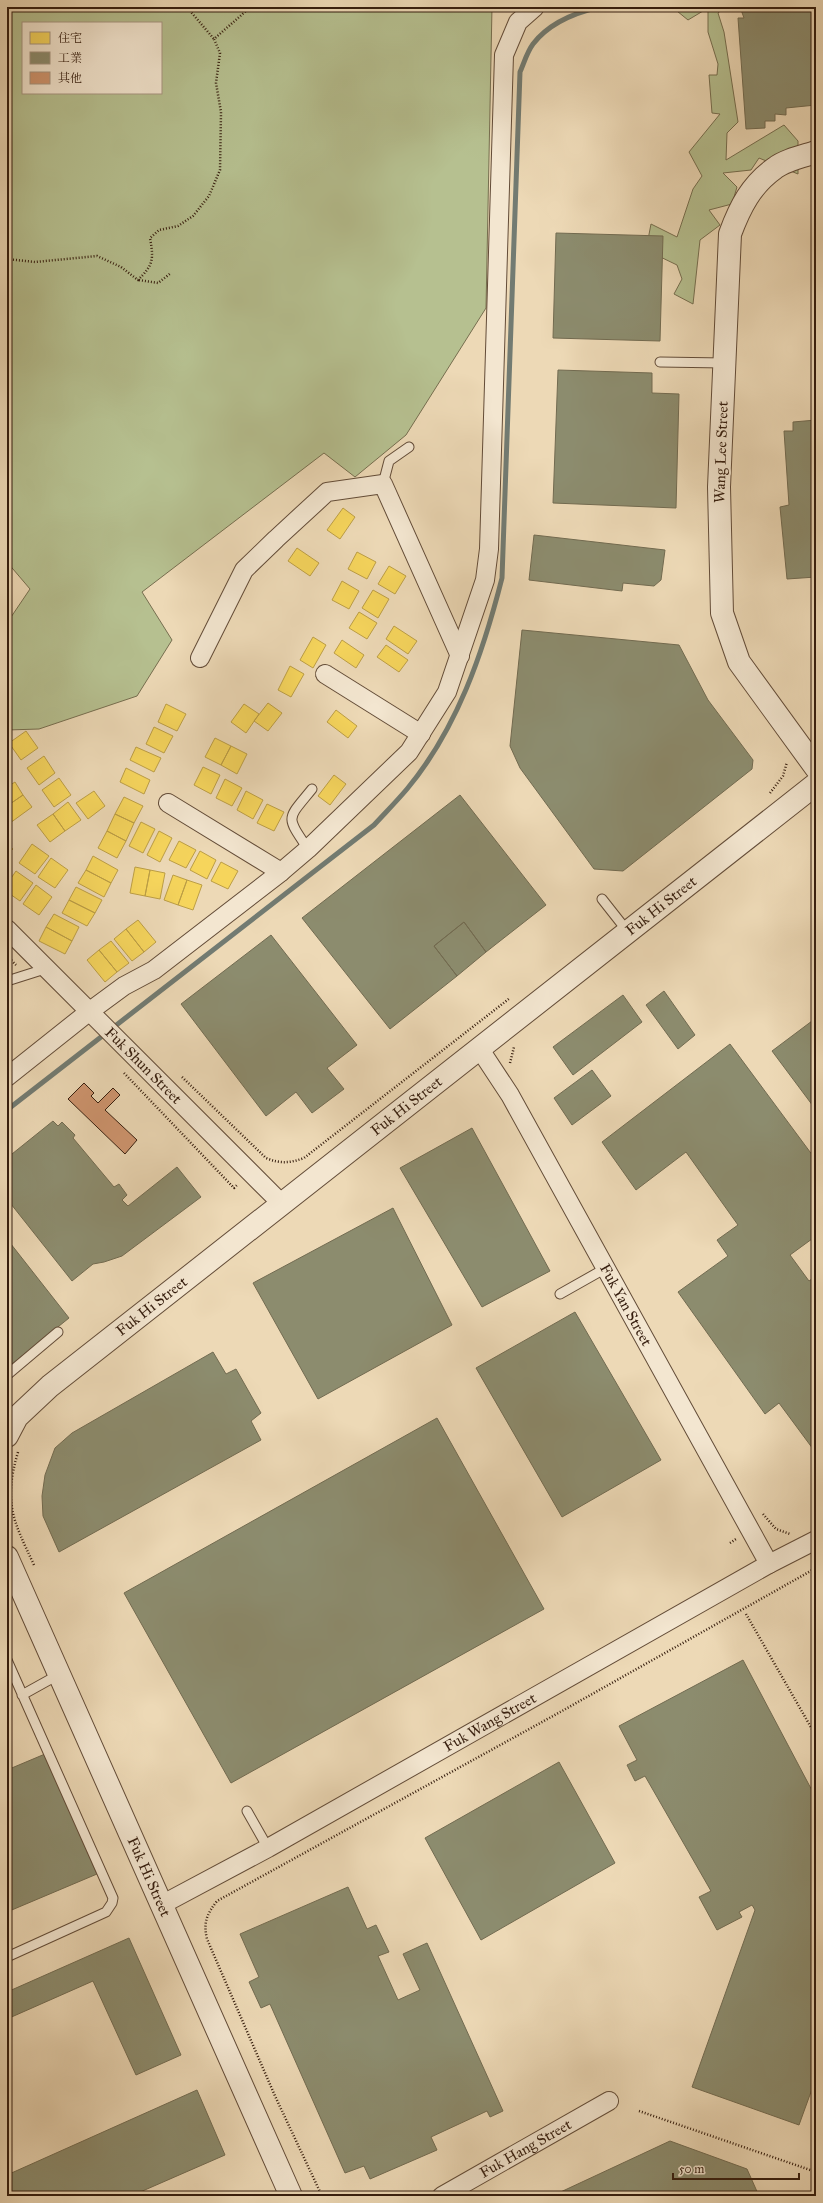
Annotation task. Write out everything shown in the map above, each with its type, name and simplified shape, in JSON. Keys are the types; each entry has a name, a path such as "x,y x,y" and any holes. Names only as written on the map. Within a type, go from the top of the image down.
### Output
{"street":[{"path":"7,1077 94,1015 124,986 154,970 281,872 308,849 409,752 447,692 485,580 489,548 504,55 518,22 528,9"},
{"name":"Wang Lee Street","path":"816,152 776,167 755,187 740,207 730,234 719,487 722,613 739,662 816,768"},
{"path":"200,658 244,570 276,538 328,492 383,484 460,656"},
{"path":"325,674 421,734"},
{"name":"Fuk Hi Street","path":"14,1441 17,1417 50,1386 816,784"},
{"path":"168,803 281,872"},
{"name":"Fuk Shun Street","path":"7,929 122,1042 281,1203"},
{"name":"Fuk Yan Street","path":"479,1048 510,1095 769,1564"},
{"name":"Fuk Wang Street","path":"163,1904 268,1848 769,1564 816,1540"},
{"name":"Fuk Hi Street","path":"7,1557 58,1675 163,1904 291,2196"},
{"name":"Fuk Hang Street","path":"442,2196 609,2100"}],"lane":[{"path":"660,362 724,363"},
{"path":"383,484 389,461 409,447"},
{"path":"308,849 291,824 292,813 312,789"},
{"path":"602,898 628,932"},
{"path":"7,980 48,968"},
{"path":"560,1294 606,1268"},
{"path":"7,1375 58,1332"},
{"path":"7,1660 113,1898 112,1903 106,1912 7,1957"},
{"path":"22,1695 58,1675"},
{"path":"247,1811 268,1848"}],"path":[{"path":"138,280 150,268 152,253 150,238 159,230 178,226 193,216 209,196 220,170 221,112 216,83 220,53 214,39 191,12 190,7"},
{"path":"244,7 246,11"},
{"path":"214,39 246,11 247,7"},
{"path":"7,259 34,262 97,256 121,267 138,280 158,283 171,273"},
{"path":"764,798 774,790 784,776"},
{"path":"180,1075 266,1158 274,1161 290,1163 304,1158 516,993"},
{"path":"119,1067 234,1188"},
{"path":"14,1441 10,1504 16,1526 34,1565"},
{"path":"769,1523 776,1529 790,1534 798,1533"},
{"path":"322,2196 275,2096 207,1939 206,1917 209,1911 217,1901 562,1711 816,1568"},
{"path":"746,1614 816,1736"},
{"path":"639,2110 816,2172"}],"green space":[{"path":"7,7 492,7 486,308 406,435 355,477 324,453 142,592 172,640 137,696 39,729 7,730 7,623 30,589 7,562"},
{"path":"672,7 725,7 718,13 724,32 738,122 727,133 726,160 784,125 798,141 798,174 759,158 751,170 723,173 737,187 732,204 709,210 720,225 700,240 693,304 674,294 682,279 677,265 646,250 651,224 677,237 693,189 702,176 689,152 720,114 712,113 709,75 717,75 718,64 708,32 708,8 688,20"}],"building: 住宅":[{"path":"343,508 355,517 340,539 327,530"},
{"path":"297,548 319,563 310,576 288,561"},
{"path":"357,552 376,562 367,579 348,569"},
{"path":"389,566 406,576 395,594 378,584"},
{"path":"342,581 359,591 349,609 332,600"},
{"path":"373,590 389,599 378,618 362,608"},
{"path":"359,612 377,623 367,639 349,628"},
{"path":"394,626 417,641 408,654 386,639"},
{"path":"313,637 326,645 313,668 300,660"},
{"path":"342,640 364,655 356,668 334,653"},
{"path":"386,645 408,660 399,672 377,657"},
{"path":"290,666 304,674 291,697 278,690"},
{"path":"268,703 282,713 268,731 254,721"},
{"path":"166,704 186,714 177,731 158,722"},
{"path":"244,704 259,714 246,733 231,722"},
{"path":"336,710 357,726 348,738 327,722"},
{"path":"154,727 173,736 164,753 146,744"},
{"path":"26,731 38,748 21,760 9,743"},
{"path":"215,738 231,746 221,765 205,757"},
{"path":"231,746 247,754 237,774 221,765"},
{"path":"136,747 161,758 154,772 130,760"},
{"path":"44,756 55,773 39,785 27,768"},
{"path":"203,767 220,775 211,794 194,785"},
{"path":"126,768 150,780 144,794 120,782"},
{"path":"334,775 346,784 330,805 318,796"},
{"path":"59,778 71,795 54,807 42,790"},
{"path":"225,779 242,788 232,806 216,798"},
{"path":"15,782 23,795 7,806 7,787"},
{"path":"94,791 105,806 88,819 76,803"},
{"path":"246,791 263,800 253,819 237,810"},
{"path":"23,795 32,807 10,823 7,818 7,806"},
{"path":"124,797 143,806 134,823 115,814"},
{"path":"68,802 81,820 65,831 53,814"},
{"path":"267,804 284,812 274,831 257,823"},
{"path":"53,814 65,831 50,842 37,825"},
{"path":"115,814 134,823 126,841 107,831"},
{"path":"141,822 155,829 143,853 129,846"},
{"path":"107,831 126,841 117,858 98,848"},
{"path":"159,831 172,838 160,862 147,855"},
{"path":"7,836 11,840 7,844"},
{"path":"179,841 196,850 186,868 169,860"},
{"path":"7,844 13,849 7,855"},
{"path":"32,844 49,856 35,874 19,863"},
{"path":"200,851 216,860 207,879 190,870"},
{"path":"93,856 118,870 111,883 86,870"},
{"path":"51,858 68,870 55,888 38,877"},
{"path":"221,862 238,871 228,889 211,881"},
{"path":"135,867 150,870 145,896 130,893"},
{"path":"86,870 111,883 104,897 78,883"},
{"path":"150,870 165,873 160,899 145,896"},
{"path":"16,871 33,883 20,901 7,892 7,884"},
{"path":"173,875 187,880 178,905 164,900"},
{"path":"187,880 202,885 193,910 178,905"},
{"path":"36,885 52,897 39,915 23,904"},
{"path":"76,887 102,900 95,913 69,900"},
{"path":"69,900 95,913 87,926 62,913"},
{"path":"54,914 79,927 72,941 46,927"},
{"path":"138,920 156,942 144,952 126,929"},
{"path":"46,927 72,941 65,954 39,941"},
{"path":"126,929 144,952 132,961 114,939"},
{"path":"111,941 129,963 117,972 99,950"},
{"path":"99,950 117,972 105,982 87,960"}],"building: 工業":[{"path":"740,7 816,7 816,105 786,108 786,115 775,114 775,121 765,121 765,128 746,129 738,18 744,18"},
{"path":"556,233 663,236 660,341 553,338"},
{"path":"558,370 652,373 652,393 679,394 676,508 553,503"},
{"path":"816,420 816,577 787,579 780,507 789,505 784,431 793,431 793,422"},
{"path":"534,535 665,550 661,580 654,586 623,583 622,591 529,580"},
{"path":"522,630 679,645 708,700 753,760 752,769 623,871 594,869 520,768 510,746"},
{"path":"460,795 546,905 486,952 464,922 434,946 457,976 390,1029 302,918"},
{"path":"464,922 486,952 457,976 434,946"},
{"path":"271,935 357,1045 327,1068 344,1089 312,1113 296,1092 266,1116 181,1004"},
{"path":"664,991 695,1035 678,1049 646,1005"},
{"path":"623,995 642,1022 573,1075 553,1047"},
{"path":"816,1018 816,1110 772,1051"},
{"path":"730,1044 816,1160 816,1236 790,1255 809,1281 816,1276 816,1447 813,1449 779,1403 765,1414 678,1292 728,1256 717,1240 738,1225 686,1152 636,1190 602,1142"},
{"path":"592,1070 611,1096 572,1125 554,1098"},
{"path":"53,1121 58,1126 62,1122 75,1135 73,1138 114,1187 119,1184 127,1195 122,1200 128,1206 177,1167 201,1197 122,1256 93,1264 72,1281 7,1199 7,1158"},
{"path":"472,1128 550,1271 482,1307 400,1168"},
{"path":"393,1208 452,1325 318,1399 253,1283"},
{"path":"7,1239 69,1318 7,1368"},
{"path":"575,1312 661,1460 562,1517 476,1368"},
{"path":"213,1352 226,1374 236,1369 261,1413 251,1421 261,1440 59,1552 43,1516 42,1496 45,1475 55,1448 72,1433"},
{"path":"437,1418 544,1609 231,1783 124,1593"},
{"path":"743,1660 816,1798 816,2078 799,2125 692,2087 755,1910 752,1905 739,1912 742,1917 717,1930 699,1897 711,1891 645,1776 635,1781 627,1765 637,1760 619,1726"},
{"path":"45,1754 97,1874 7,1912 7,1770"},
{"path":"559,1762 615,1863 481,1940 425,1838"},
{"path":"348,1887 367,1929 376,1925 389,1952 378,1956 398,2000 420,1990 403,1954 427,1943 503,2111 490,2117 487,2111 431,2137 437,2150 370,2179 364,2166 345,2173 270,2004 261,2008 249,1982 259,1977 240,1934"},
{"path":"129,1938 181,2055 136,2075 93,1981 7,2019 7,1992"},
{"path":"197,2090 225,2155 131,2196 7,2196 7,2175"},
{"path":"670,2141 747,2169 759,2196 552,2196"}],"building: 其他":[{"path":"84,1083 94,1093 91,1096 98,1103 113,1088 120,1095 105,1110 137,1140 125,1154 68,1099"}],"waterway":[{"path":"7,1110 374,825 407,789 425,766 454,716 477,662 495,606 502,578 520,72 531,47 547,30 580,12 599,7"}]}
